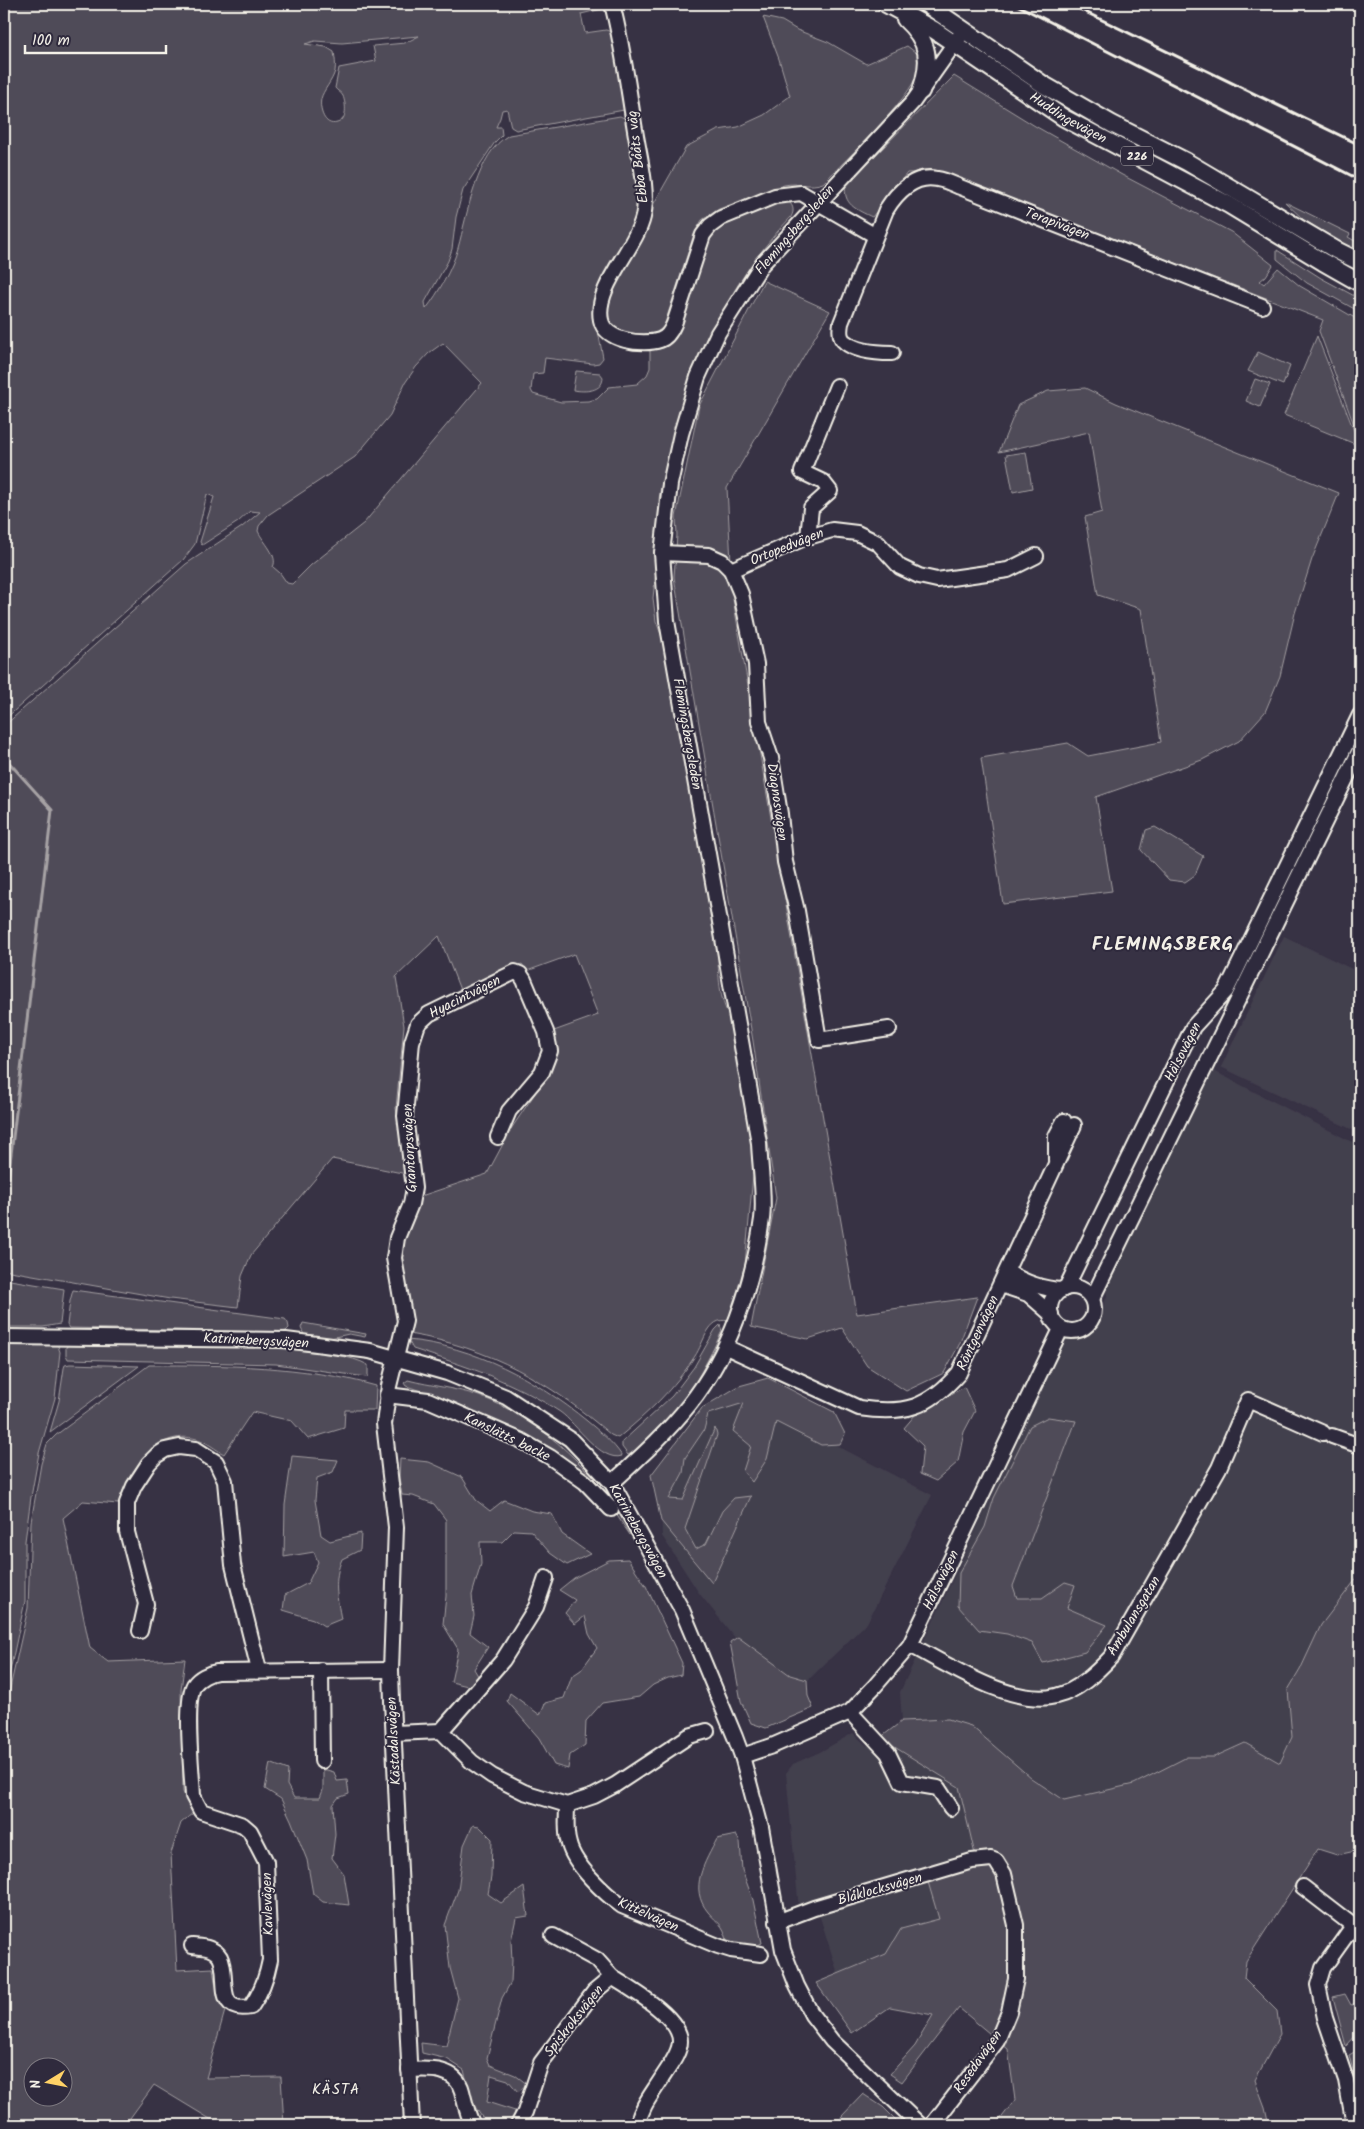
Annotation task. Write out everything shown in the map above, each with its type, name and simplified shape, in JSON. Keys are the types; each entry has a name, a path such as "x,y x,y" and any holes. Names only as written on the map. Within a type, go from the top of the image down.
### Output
{"main road":[{"name":"Huddingevägen","path":"887,4 934,30 1064,118 1229,205 1360,283"},
{"path":"887,4 916,29 925,44 928,69 921,91"},
{"name":"Huddingevägen","path":"926,4 1044,85 1112,124 1187,162 1336,250 1360,262"}],"street":[{"name":"Ebba Bååts väg","path":"612,4 626,63 641,165 644,206 643,220 607,288 601,304 601,321 607,332 625,340 651,342 668,335 674,324 703,236 710,226 721,218 775,196 788,193 801,193 816,203"},
{"name":"Flemingsbergsleden","path":"612,1483 645,1453 690,1404 726,1347 744,1298 762,1218 759,1144 667,621 662,553 670,484 680,434 698,378 718,333 762,264 816,203 913,102 964,30"},
{"name":"Terapivägen","path":"892,353 867,352 845,342 840,332 840,323 874,235 894,197 914,181 937,178 1262,306"},
{"path":"816,203 874,235"},
{"path":"808,536 811,508 830,491 823,482 802,472 837,386"},
{"name":"Ortopedvägen","path":"731,570 808,536 832,530 857,533 878,543 900,567 919,576 937,580 1008,570 1036,556"},
{"path":"662,553 709,555 722,561 731,570"},
{"name":"Diagnosvägen","path":"731,570 738,583 746,612 756,664 759,722 771,758 785,862 798,911 819,1040 889,1030"},
{"name":"Hälsovägen","path":"1064,1289 1193,1027 1226,991 1360,715"},
{"name":"Hälsovägen","path":"1092,1299 1360,750"},
{"name":"Hyacintvägen","path":"418,1024 435,1010 513,973 520,974 542,1020 550,1048 542,1072 509,1110 498,1137"},
{"name":"Grantorpsvägen","path":"396,1358 406,1315 396,1276 394,1258 397,1238 414,1196 414,1177 405,1116 412,1042 418,1024"},
{"name":"Röntgenvägen","path":"726,1347 859,1408 883,1412 905,1410 924,1403 944,1390 959,1373 1004,1278 1056,1166 1069,1123"},
{"path":"1004,1278 1046,1289 1078,1288 1092,1299 1094,1311 1090,1323 1074,1332 1061,1329 1056,1325 1051,1314 1028,1294 1004,1278"},
{"path":"1051,1314 1052,1300 1064,1289"},
{"name":"Hälsovägen","path":"742,1756 772,1746 850,1712 910,1645 1061,1329"},
{"name":"Katrinebergsvägen","path":"4,1336 286,1340 370,1351 447,1373 506,1398 570,1439 612,1483 682,1610 742,1756 761,1827 783,1950 812,2015 832,2041 920,2125"},
{"name":"Kästadalsvägen","path":"396,1358 388,1395 385,1440 395,1504 397,1548 391,1670 412,2125"},
{"name":"Kanslätts backe","path":"388,1395 428,1400 522,1441 574,1473 601,1497 611,1509"},
{"name":"Ambulansgatan","path":"910,1645 1007,1693 1041,1699 1058,1696 1073,1690 1099,1670 1112,1656 1220,1468 1248,1400 1360,1446"},
{"path":"140,1631 146,1604 127,1532 128,1503 134,1486 149,1463 158,1455 165,1450 179,1447 196,1449 216,1462 225,1481 233,1565 259,1670"},
{"path":"394,1733 441,1731 503,1660 536,1607 546,1578"},
{"name":"Kavlevägen","path":"192,1946 208,1948 216,1953 220,1958 222,1966 226,1997 232,2005 244,2008 251,2007 256,2000 270,1960 266,1862 250,1831 243,1825 207,1814 196,1804 193,1796 191,1697 194,1685 212,1673 259,1670 391,1670"},
{"path":"321,1670 322,1761"},
{"path":"850,1712 888,1753 902,1782 938,1788 951,1808"},
{"path":"441,1731 472,1762 492,1776 524,1792 567,1805 594,1796 690,1736 707,1731"},
{"name":"Kittelvägen","path":"567,1805 569,1846 575,1858 612,1899 622,1906 718,1946 731,1950 761,1954"},
{"name":"Blåklocksvägen","path":"777,1922 814,1908 983,1859"},
{"name":"Resedavägen","path":"932,2125 997,2041 1009,2012 1012,1998 1017,1949 1013,1907 1001,1867 996,1861 983,1859"},
{"path":"1303,1887 1356,1929 1323,1968 1318,1985 1325,2018 1346,2080 1354,2125"},
{"name":"Spiskroksvägen","path":"553,1936 596,1960 612,1977 667,2016 678,2032 680,2040 675,2056 642,2107 637,2125"},
{"name":"Spiskroksvägen","path":"518,2125 525,2112 541,2063 594,1992 612,1977"},
{"path":"409,2070 433,2069 452,2076 459,2082 472,2125"}],"shaded area":[{"path":"4,4 607,4 602,9 581,14 585,33 606,30 611,32 624,110 516,130 511,127 507,109 502,110 496,127 501,127 502,135 495,142 463,190 448,261 425,302 426,309 449,272 481,170 498,143 509,135 620,116 628,120 639,190 638,216 595,314 603,358 599,363 593,364 545,358 543,373 533,374 531,390 533,394 561,402 597,399 609,387 637,384 647,375 650,368 650,347 661,346 672,340 707,240 718,226 778,201 787,200 793,208 791,217 768,242 748,269 714,328 700,359 677,422 659,500 665,534 657,539 653,598 656,621 663,640 716,940 722,996 728,1014 751,1134 753,1175 745,1265 735,1304 728,1321 721,1321 711,1326 687,1368 660,1400 640,1419 618,1438 611,1435 565,1398 518,1370 467,1348 409,1334 409,1316 401,1274 400,1256 403,1239 418,1197 487,1174 511,1129 550,1071 555,1041 554,1031 598,1015 574,954 527,971 522,964 460,990 439,936 396,977 404,1026 396,1108 407,1174 332,1159 251,1255 242,1276 238,1307 170,1299 4,1270 4,726 186,564 242,527 260,512 250,511 238,522 202,545 200,542 214,497 207,494 195,544 183,560 4,720","holes":["419,36 405,43 373,46 376,61 339,68 335,88 343,96 345,115 337,123 332,124 326,120 321,108 321,99 335,71 334,52 326,47 305,44 315,41 342,43","443,343 482,383 364,523 311,565 292,584 287,583 273,567 274,558 258,531 259,526 268,515 355,457 390,415 405,383 416,367 429,353"]},
{"path":"763,17 782,21 797,30 828,42 866,64 907,46 915,52 921,53 918,72 903,98 890,114 823,183 784,185 719,209 702,220 694,234 664,326 649,336 642,337 620,331 605,322 607,300 649,212 686,147 718,130 738,127 764,115 790,96 779,59"},
{"path":"954,76 1035,126 1122,175 1231,232 1273,265 1266,276 1260,281 1264,284 1278,268 1300,286 1360,321 1360,441 1319,331 1323,320 941,172 907,173 872,217 852,206 846,197 846,185"},
{"path":"1285,202 1350,234 1348,237 1360,244 1360,253 1304,220"},
{"path":"1277,250 1321,278 1360,299 1360,312 1307,283 1277,259"},
{"path":"764,281 830,311 727,488 733,599 857,1314 977,1297 959,1345 944,1373 906,1391 867,1366 842,1328 808,1339 751,1327 776,1198 753,1041 674,577 677,535 676,517 699,406"},
{"path":"1317,336 1360,446 1284,415"},
{"path":"1258,352 1290,366 1283,385 1248,371"},
{"path":"576,371 600,373 603,377 600,386 592,390 573,390"},
{"path":"1255,379 1270,384 1260,407 1246,401"},
{"path":"1085,388 1116,403 1339,493 1312,559 1295,613 1280,676 1265,712 1239,741 1202,760 1096,797 1112,891 1003,904 981,758 1068,743 1088,756 1161,742 1141,609 1098,595 1085,517 1102,512 1089,432 999,452 1018,405 1048,391"},
{"path":"1026,452 1032,488 1013,492 1006,455"},
{"path":"1155,827 1203,856 1195,875 1185,882 1169,880 1141,850 1146,830"},
{"path":"1284,936 1360,973 1360,1116 1353,1130 1221,1067"},
{"path":"1212,1070 1352,1142 1360,1126 1360,1574 1321,1625 1300,1670 1288,1690 1292,1737 1280,1763 1244,1743 1214,1757 1187,1757 1134,1784 1064,1800 948,1719 902,1721 900,1692 1065,1340 1093,1331 1107,1296 1106,1288"},
{"path":"4,1279 64,1289 60,1324 43,1327 4,1327"},
{"path":"73,1290 285,1319 289,1328 286,1331 280,1332 69,1328 67,1325"},
{"path":"303,1323 366,1334 365,1337 349,1334 330,1338 304,1335 301,1328"},
{"path":"720,1325 722,1331 684,1401 658,1433 628,1455 622,1447 622,1442 672,1396 694,1367 715,1330"},
{"path":"408,1340 457,1349 504,1367 568,1406 601,1433 622,1456 614,1457 606,1454 589,1441 560,1412 524,1391 471,1368 413,1349"},
{"path":"4,1344 55,1344 60,1352 55,1398 39,1453 31,1497 25,1541 25,1601 4,1699"},
{"path":"70,1344 217,1345 305,1351 337,1355 361,1362 368,1365 368,1376 276,1364 68,1359 66,1347"},
{"path":"65,1365 139,1366 50,1432 59,1401 64,1368"},
{"path":"149,1365 207,1365 292,1370 348,1379 376,1386 375,1410 345,1410 344,1428 308,1439 292,1421 252,1412 224,1454 197,1439 182,1437 169,1440 157,1446 137,1466 129,1478 118,1504 83,1501 63,1518 90,1648 108,1662 185,1659 181,1690 183,1792 193,1813 181,1823 171,1853 177,1970 213,1968 220,1998 226,2007 206,2078 281,2077 284,2125 220,2125 154,2085 125,2125 4,2125 4,1715 28,1608 31,1522 41,1464 47,1444 56,1435"},
{"path":"768,1378 834,1412 845,1434 840,1444 821,1445 776,1422 767,1459 752,1482 743,1471 751,1446 733,1431 744,1403 708,1414 704,1430 685,1458 683,1473 669,1499 683,1500 715,1428 717,1435 685,1529 696,1549 706,1544 722,1511 734,1498 751,1496 712,1583 661,1521 651,1475 702,1408 739,1386"},
{"path":"408,1380 479,1396 503,1406 526,1419 586,1470 620,1511 634,1533 630,1535 602,1493 426,1392 406,1386 404,1383"},
{"path":"964,1387 975,1411 964,1432 958,1462 936,1481 920,1474 923,1446 904,1428 915,1415"},
{"path":"741,1396 932,1495 867,1623 802,1686 740,1644 699,1593 662,1536 661,1496 704,1412"},
{"path":"1048,1417 1076,1421 1013,1586 1017,1598 1042,1598 1065,1582 1075,1585 1067,1608 1107,1625 1085,1652 1043,1663 1032,1643 1007,1634 979,1630 958,1606 959,1573 985,1527 994,1498 1030,1426"},
{"path":"292,1456 338,1460 333,1472 317,1478 315,1500 321,1535 330,1541 361,1533 360,1550 342,1559 337,1574 338,1604 341,1619 324,1626 313,1619 283,1610 285,1595 308,1583 318,1562 314,1552 284,1557 285,1505"},
{"path":"400,1459 429,1462 462,1477 476,1500 490,1511 504,1500 532,1511 552,1514 562,1534 590,1554 567,1565 550,1553 531,1531 514,1530 502,1542 480,1542 481,1564 472,1595 474,1616 470,1633 488,1647 474,1669 480,1679 472,1687 451,1682 458,1649 443,1624 446,1596 446,1520 434,1504 413,1496 402,1495 399,1478"},
{"path":"628,1559 646,1586 682,1663 681,1675 668,1678 653,1685 639,1697 602,1703 586,1721 585,1745 570,1755 568,1769 554,1765 539,1738 507,1701 510,1693 540,1715 545,1703 564,1698 572,1676 581,1670 597,1648 589,1634 585,1616 575,1624 565,1613 575,1600 559,1590 574,1578 609,1560"},
{"path":"1360,1574 1360,1850 1337,1855 1318,1849 1246,1961 1244,1978 1277,2011 1280,2034 1255,2080 1265,2107 1269,2125 996,2125 1015,2100 1008,2049 959,2008 902,2082 890,2074 915,2046 933,2015 890,2007 852,2033 816,1983 886,1954 901,1929 939,1919 928,1882 977,1863 959,1787 880,1738 902,1721 948,1719 971,1726 1031,1778 1064,1800 1134,1784 1187,1757 1214,1757 1245,1743 1280,1763 1292,1737 1288,1690 1300,1670 1321,1625"},
{"path":"738,1637 790,1675 807,1680 808,1696 813,1708 766,1728 751,1723 741,1701 730,1642"},
{"path":"853,1733 867,1746 880,1738 959,1787 977,1863 933,1900 939,1919 901,1929 886,1954 838,1974 820,1917 799,1910 786,1773 793,1764 820,1752"},
{"path":"270,1763 288,1770 287,1785 294,1798 320,1798 323,1790 323,1769 334,1772 337,1781 347,1780 349,1794 338,1798 333,1805 335,1834 332,1858 344,1874 349,1905 323,1902 313,1894 307,1860 291,1820 281,1799 265,1789"},
{"path":"473,1825 479,1826 492,1839 491,1877 488,1894 501,1903 524,1887 528,1916 516,1918 511,1941 511,1982 502,1998 487,2058 490,2065 515,2075 527,2084 518,2092 508,2080 491,2075 487,2102 515,2111 514,2117 505,2125 487,2125 472,2102 464,2070 447,2059 422,2053 421,2043 446,2046 458,1998 450,1968 445,1925 458,1890 464,1845"},
{"path":"736,1835 740,1842 742,1870 753,1900 762,1943 754,1947 727,1940 722,1927 708,1912 699,1894 700,1875 717,1839"},
{"path":"1345,1994 1351,2005 1360,2001 1360,2031 1346,2046 1333,1997"},
{"path":"1360,2049 1360,2096 1349,2055"},
{"path":"863,2094 883,2107 901,2125 844,2125 841,2117"}],"waterway":[{"path":"4,757 52,810 4,1213"}],"railway":[{"path":"1015,4 1360,180"},
{"path":"1069,4 1360,145"}],"district":[{"name":"FLEMINGSBERG","path":"1163,945"},
{"name":"KÄSTA","path":"336,2090"}]}
